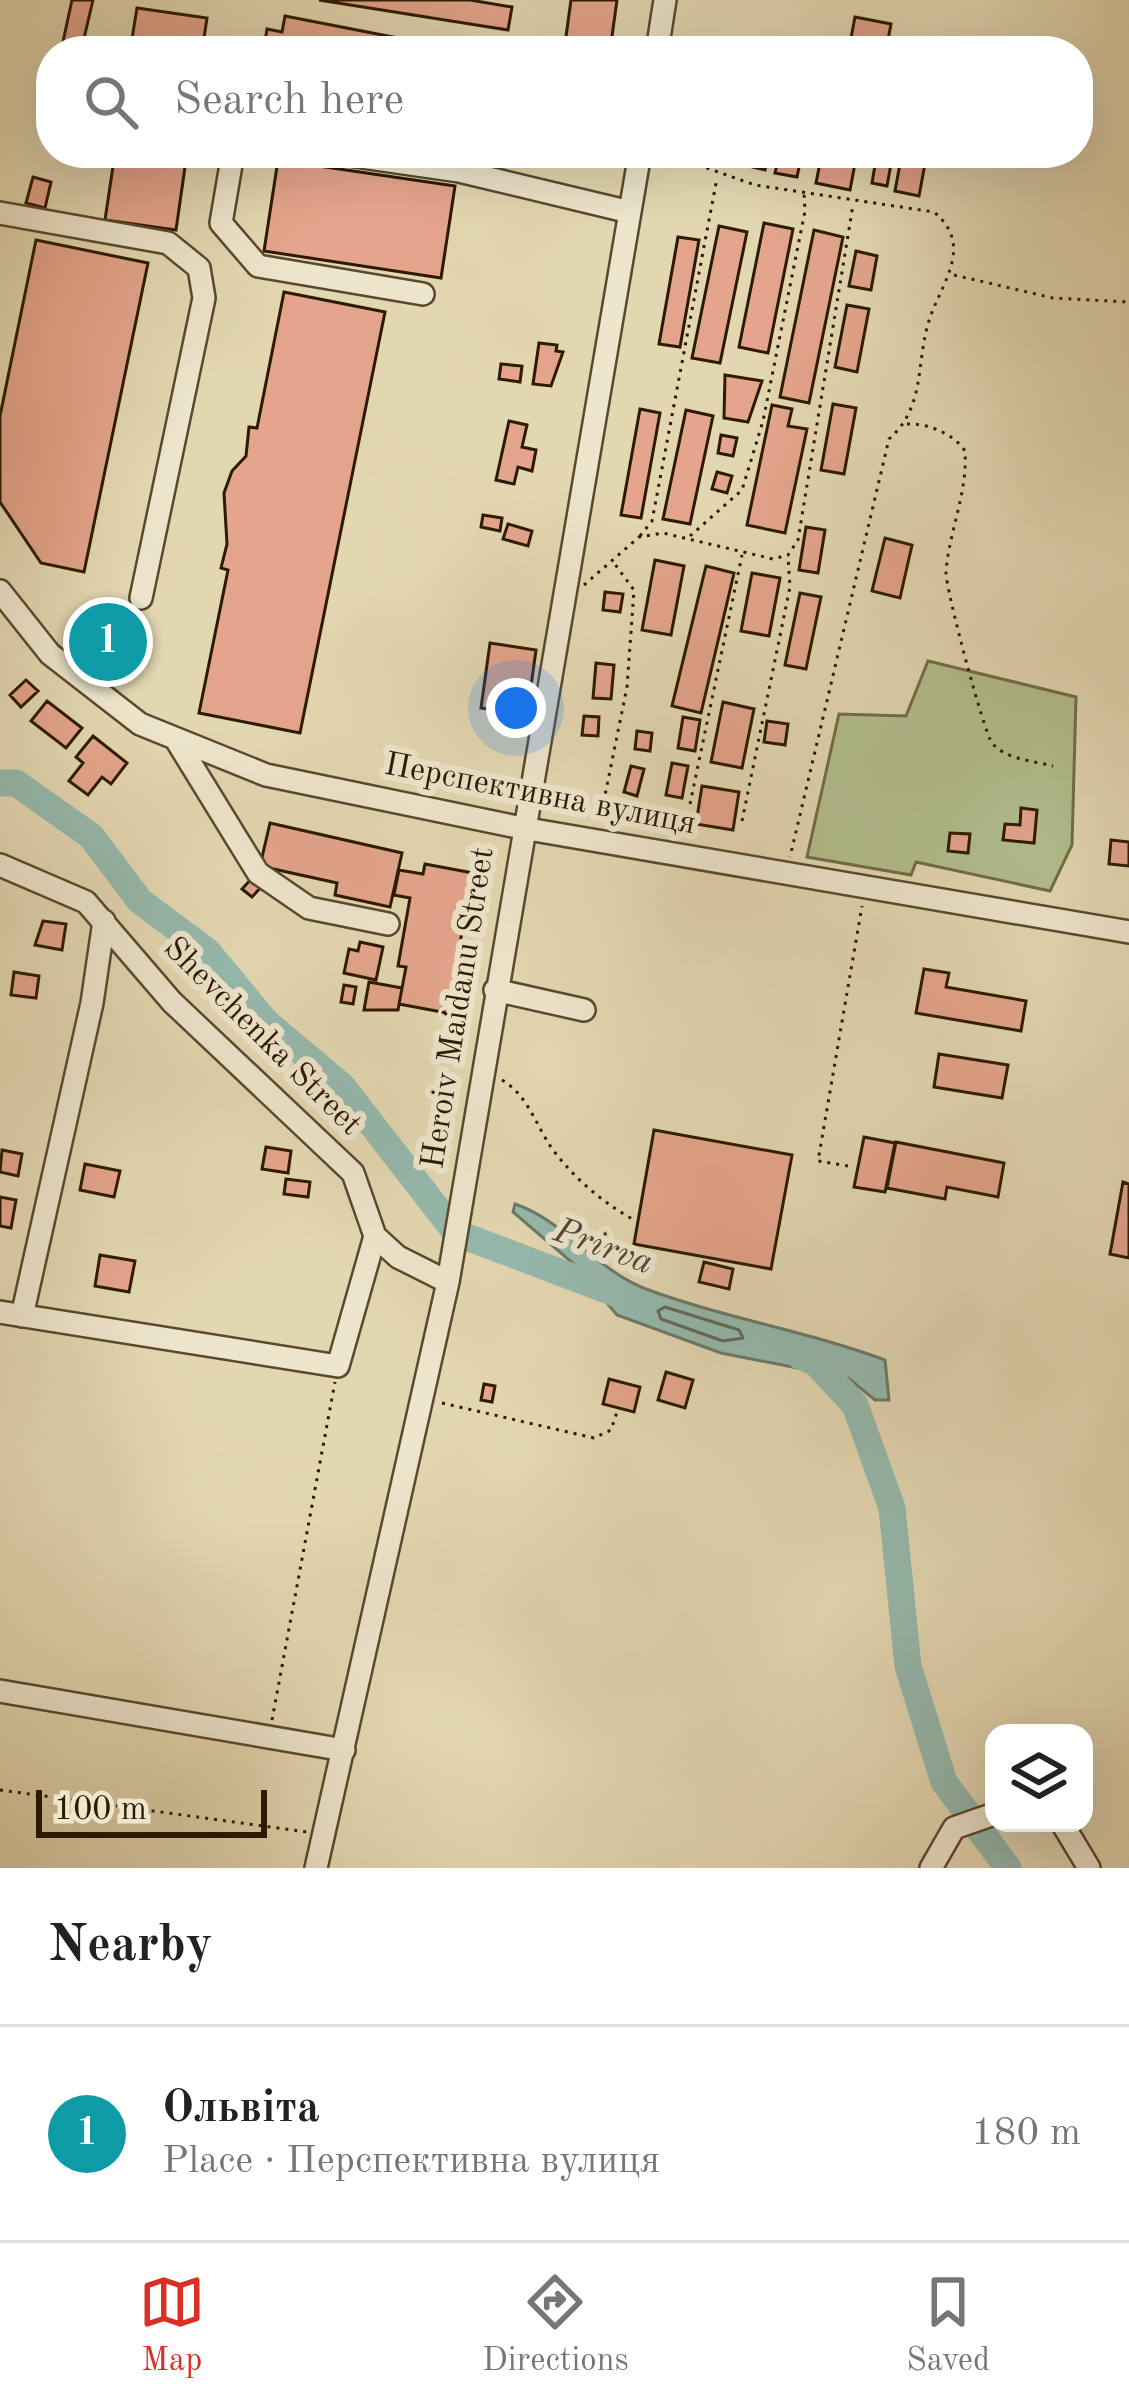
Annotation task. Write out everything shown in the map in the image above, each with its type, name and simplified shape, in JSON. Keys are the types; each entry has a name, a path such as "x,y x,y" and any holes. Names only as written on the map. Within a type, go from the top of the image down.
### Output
{"street":[{"path":"659,36 665,0"},
{"path":"230,168 221,223 257,266 422,294"},
{"path":"438,168 630,212"},
{"name":"Heroiv Maidanu Street","path":"316,1868 320,1833 344,1750 448,1282 637,168"},
{"path":"0,213 169,243 199,268 204,298 141,598"},
{"name":"Перспективна вулиця","path":"0,591 50,654 91,689 178,743 266,776 522,827 1129,932"},
{"path":"178,743 258,873 309,908 388,924"},
{"name":"Shevchenka Street","path":"0,866 69,893 104,921 172,1002 353,1174 375,1236"},
{"path":"104,921 92,1004 11,1314 338,1366 375,1236 398,1257 448,1282"},
{"path":"495,990 584,1010"},
{"path":"0,1691 344,1750"},
{"path":"931,1868 954,1828 985,1817"},
{"path":"1067,1832 1089,1868"}],"path":[{"path":"700,168 804,194 934,212 949,224 952,274 928,324 921,380 906,424 889,439 786,873"},
{"path":"564,585 589,585 652,520 717,175"},
{"path":"689,537 742,490 763,421 805,212 804,194"},
{"path":"742,820 790,587 788,555 798,540 855,219 853,202"},
{"path":"952,274 1053,298 1129,302"},
{"path":"906,424 921,423 958,440 965,451 946,597 976,683 983,728 994,746 1009,755 1053,766"},
{"path":"639,537 663,533 773,559 788,555"},
{"path":"690,804 742,553"},
{"path":"596,840 627,687 634,590 613,562"},
{"path":"848,1166 818,1161 865,887"},
{"path":"483,1069 516,1088 554,1150 601,1201 634,1220"},
{"path":"269,1740 338,1366"},
{"path":"422,1399 594,1438 611,1430 617,1412"},
{"path":"0,1790 320,1833"}],"green space":[{"path":"928,661 1076,697 1072,845 1050,891 916,862 911,875 807,857 839,714 906,716"}],"water":[{"path":"515,1204 550,1222 611,1270 646,1289 885,1360 889,1400 875,1400 848,1378 721,1353 617,1315 575,1265 513,1212"}],"building":[{"path":"72,0 93,0 85,36 64,36"},
{"path":"319,0 470,0 512,7 508,30"},
{"path":"571,0 617,0 612,36 566,36"},
{"path":"137,8 207,18 204,36 132,36"},
{"path":"285,16 388,36 266,36 267,29 282,32"},
{"path":"855,17 891,24 889,36 851,36"},
{"path":"113,168 185,168 176,230 105,220"},
{"path":"277,168 332,168 455,186 441,278 264,251"},
{"path":"776,168 799,168 797,177 775,173"},
{"path":"819,168 854,168 850,190 816,183"},
{"path":"874,168 890,168 887,186 872,183"},
{"path":"899,168 924,168 919,196 895,191"},
{"path":"33,177 51,182 45,208 26,203"},
{"path":"764,223 793,229 768,353 739,347"},
{"path":"719,226 747,232 720,363 692,358"},
{"path":"814,230 843,237 809,403 780,397"},
{"path":"678,237 699,240 680,347 659,344"},
{"path":"36,240 148,263 84,572 41,563 0,502 0,416"},
{"path":"856,251 877,256 871,290 849,286"},
{"path":"284,292 385,312 300,733 199,713 228,570 221,568 227,544 224,493 232,471 246,456 249,427 257,428"},
{"path":"847,305 869,309 857,372 835,367"},
{"path":"539,343 557,345 556,351 563,352 551,386 533,384"},
{"path":"501,364 522,366 520,382 499,379"},
{"path":"725,375 762,381 748,422 724,418"},
{"path":"833,404 856,408 844,474 821,470"},
{"path":"772,405 792,409 788,426 807,429 785,533 747,525"},
{"path":"640,409 660,413 641,518 621,515"},
{"path":"686,410 713,416 690,524 663,519"},
{"path":"509,421 527,425 522,447 536,450 532,471 518,467 514,484 496,480"},
{"path":"721,435 737,438 733,456 718,453"},
{"path":"717,472 732,476 727,493 712,489"},
{"path":"483,515 502,518 500,531 481,527"},
{"path":"508,524 532,531 528,546 503,539"},
{"path":"806,527 825,530 818,573 799,570"},
{"path":"885,538 912,545 900,598 872,591"},
{"path":"655,560 684,566 671,635 642,630"},
{"path":"706,566 734,573 701,713 672,706"},
{"path":"752,573 780,578 769,636 741,631"},
{"path":"605,592 623,594 620,612 603,610"},
{"path":"800,593 821,597 806,669 785,665"},
{"path":"103,631 119,643 112,653 96,641"},
{"path":"490,643 536,650 527,715 481,708"},
{"path":"596,663 614,665 611,699 593,698"},
{"path":"26,680 38,691 21,707 10,695"},
{"path":"47,701 82,728 66,748 31,721"},
{"path":"723,702 754,709 742,768 711,762"},
{"path":"584,716 599,717 598,736 582,735"},
{"path":"683,717 700,720 695,751 678,748"},
{"path":"767,721 788,724 785,745 764,742"},
{"path":"637,731 652,733 650,751 635,749"},
{"path":"93,736 127,763 111,784 102,777 88,795 69,781 83,763 76,757"},
{"path":"672,763 688,766 682,798 666,795"},
{"path":"631,766 644,769 637,796 624,792"},
{"path":"702,786 739,792 733,830 696,824"},
{"path":"1021,808 1037,810 1034,843 1003,840 1005,824 1020,825"},
{"path":"270,823 402,853 390,907 335,895 337,883 260,866"},
{"path":"950,833 970,834 968,853 948,851"},
{"path":"1111,840 1129,842 1129,866 1109,864"},
{"path":"425,864 473,873 447,1013 399,1004 406,967 398,966 410,898 394,895 399,870 423,874"},
{"path":"253,877 263,885 252,897 242,889"},
{"path":"43,921 66,924 62,950 35,945"},
{"path":"360,942 383,947 376,980 344,973 349,949 358,951"},
{"path":"924,969 949,973 946,987 1026,1001 1021,1031 916,1013"},
{"path":"14,972 39,976 36,998 11,995"},
{"path":"369,982 402,988 398,1010 364,1010"},
{"path":"344,985 356,987 353,1004 341,1002"},
{"path":"939,1054 1008,1065 1002,1098 934,1087"},
{"path":"654,1130 792,1155 771,1269 634,1244"},
{"path":"864,1137 895,1143 885,1192 854,1187"},
{"path":"896,1142 1004,1163 998,1197 947,1187 945,1199 887,1188"},
{"path":"266,1147 291,1151 288,1173 262,1169"},
{"path":"2,1150 22,1154 18,1176 0,1172"},
{"path":"85,1164 120,1171 114,1197 80,1190"},
{"path":"286,1179 310,1182 308,1197 284,1194"},
{"path":"1123,1182 1129,1184 1129,1258 1110,1254"},
{"path":"0,1197 16,1200 11,1228 0,1226"},
{"path":"100,1255 135,1261 129,1292 95,1286"},
{"path":"704,1262 733,1269 729,1289 699,1282"},
{"path":"666,1372 693,1380 685,1408 658,1400"},
{"path":"609,1379 640,1387 634,1412 603,1404"},
{"path":"484,1384 495,1386 492,1402 481,1400"}],"waterway":[{"name":"Prirva","path":"0,783 16,783 91,836 140,901 207,951 266,1022 342,1086 456,1233 628,1298"},
{"name":"Prirva","path":"800,1356 816,1363 855,1405 892,1508 908,1666 944,1782 1008,1868"}],"place":[{"name":"Ольвіта","path":"108,642"}]}
